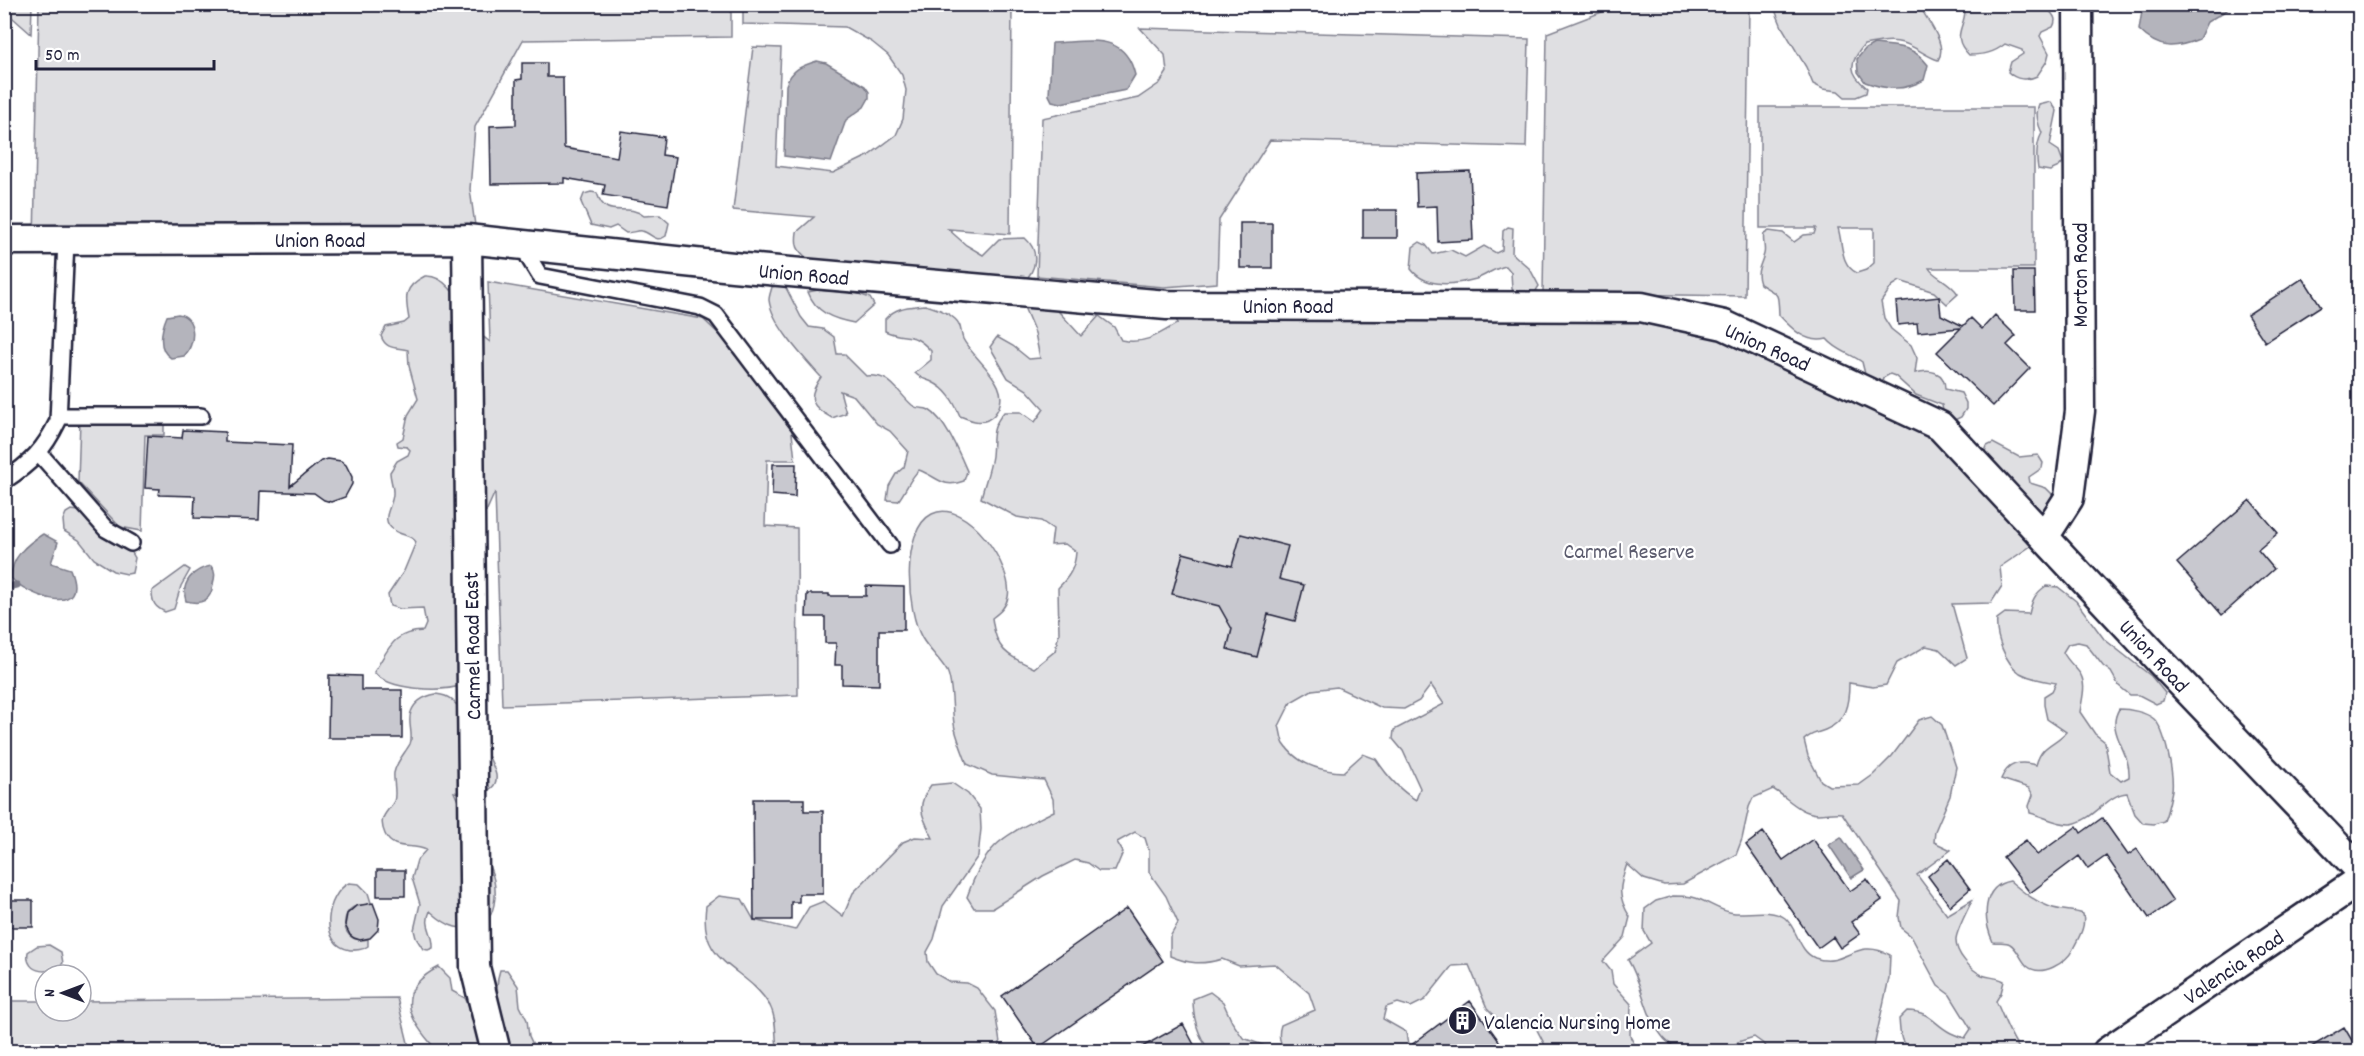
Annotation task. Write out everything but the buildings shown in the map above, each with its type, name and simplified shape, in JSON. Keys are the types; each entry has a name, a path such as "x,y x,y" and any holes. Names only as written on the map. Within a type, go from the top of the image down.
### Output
{"street":[{"name":"Morton Road","path":"2044,537 2069,498 2080,411 2078,4"},
{"name":"Union Road","path":"4,240 467,239 733,267 1167,304 1641,307 1724,325 1940,426 2360,870"},
{"name":"Carmel Road East","path":"467,239 475,967 496,1052"},
{"name":"Valencia Road","path":"2107,1052 2360,880"}],"lane":[{"path":"4,481 32,462 48,442 59,416 66,241"},
{"path":"527,245 529,258 540,276 700,307 716,315 890,545"},
{"path":"59,416 201,416"},
{"path":"39,453 106,528 131,543"}],"green space":[{"path":"5,4 32,5 31,34 5,11"},
{"path":"39,5 731,5 731,37 523,40 475,127 470,189 477,240 34,241"},
{"path":"743,5 1012,5 1010,234 948,229 966,245 983,255 999,239 1025,238 1035,255 1031,273 1027,278 1022,283 808,259 798,247 797,232 814,217 733,210 753,47 781,48 776,166 833,173 868,156 896,135 903,119 906,90 902,75 888,55 872,42 845,27 743,24"},
{"path":"1620,5 1749,5 1745,296 1543,293 1547,33"},
{"path":"1773,5 2045,5 2053,15 2055,23 2040,36 2049,53 2047,61 2037,76 2022,79 2008,72 2011,62 2023,54 2022,50 2005,44 1988,53 1969,55 1963,48 1959,37 1965,10 1922,10 1939,41 1941,48 1938,60 1912,46 1898,42 1864,45 1855,57 1853,67 1856,77 1867,88 1866,93 1856,97 1845,97 1838,91 1823,89 1813,84 1806,67 1782,27"},
{"path":"1140,28 1529,39 1526,147 1270,140 1219,220 1217,283 1164,287 1037,276 1042,118 1138,98 1160,83 1167,72 1165,55"},
{"path":"2051,102 2057,111 2050,145 2059,151 2063,162 2059,167 2050,171 2038,169 2037,151 2042,133 2037,115 2039,105"},
{"path":"1760,107 2034,107 2034,268 1929,268 1958,294 1947,304 1934,292 1900,281 1892,286 1881,302 1884,318 1891,329 1911,345 1917,358 1915,373 1926,371 1936,373 1942,378 1945,389 1961,393 1966,409 1961,417 1948,423 1944,418 1942,405 1916,395 1890,374 1883,378 1881,388 1866,378 1862,362 1827,339 1812,339 1800,334 1779,315 1778,297 1760,284 1759,279 1758,272 1764,252 1764,234 1769,231 1783,233 1794,242 1804,235 1814,234 1816,228 1760,228","holes":["1838,228 1874,228 1874,263 1866,270 1857,273 1845,259"]},
{"path":"597,193 601,202 611,209 630,210 644,216 660,215 669,223 666,236 659,239 642,231 626,233 616,226 609,229 591,225 581,202 584,194"},
{"path":"1508,227 1513,228 1512,253 1530,269 1539,286 1532,297 1519,297 1512,289 1511,272 1506,266 1476,279 1450,284 1424,280 1411,269 1413,247 1420,242 1426,245 1433,254 1451,250 1465,257 1484,246 1496,253 1502,250 1503,231"},
{"path":"425,276 434,277 449,287 477,331 490,342 488,282 703,319 723,338 791,424 795,460 767,460 765,526 797,528 798,695 502,705 495,492 486,512 478,519 463,685 442,689 416,688 391,683 374,672 392,643 404,635 423,631 426,624 423,608 400,609 390,606 388,595 404,571 416,542 395,531 387,522 387,517 393,497 390,472 397,461 408,455 410,450 407,447 398,446 397,442 403,438 408,415 418,399 409,366 408,350 389,346 381,336 386,327 404,323 409,319 407,293 413,284"},
{"path":"784,284 801,317 809,327 823,329 834,337 837,354 844,354 866,376 887,380 912,405 929,410 941,421 967,471 964,481 945,483 919,470 898,501 887,500 889,486 896,474 904,467 908,451 890,431 877,424 854,396 840,391 846,413 832,418 815,406 813,391 821,377 790,341 771,310 769,300 772,287"},
{"path":"818,290 856,293 870,298 874,305 854,323 846,321 826,314 816,305 808,292"},
{"name":"Carmel Reserve","path":"1035,299 1049,301 1081,336 1099,316 1114,327 1121,340 1137,341 1151,338 1178,323 1167,305 1641,307 1724,325 1982,460 1987,446 1993,443 2019,457 2038,455 2043,463 2042,468 2029,477 2030,483 2046,488 2058,500 2044,537 2000,567 2002,586 1991,603 1952,604 1967,658 1956,665 1939,649 1926,646 1897,663 1886,685 1873,687 1849,683 1847,705 1842,717 1832,727 1804,740 1808,756 1821,781 1829,786 1859,785 1892,756 1919,720 1932,716 1942,725 1956,767 1950,796 1935,831 1934,842 1951,850 1917,875 1947,915 1972,900 1960,925 1956,944 1964,960 1978,973 2004,981 1996,1001 2010,1034 2021,1051 1918,1052 1904,1043 1899,1019 1907,1011 1921,1013 1963,1038 1971,1029 1950,995 1938,986 1911,936 1901,928 1899,917 1901,901 1842,813 1818,814 1805,811 1773,789 1753,798 1736,855 1683,884 1664,885 1644,879 1627,864 1622,879 1621,897 1630,917 1625,937 1603,961 1611,971 1613,984 1631,1004 1630,1036 1638,1051 1548,1051 1536,1028 1501,1022 1487,1008 1469,965 1452,966 1425,1000 1411,1007 1398,1003 1386,1007 1383,1019 1406,1032 1409,1051 1287,1051 1280,1039 1281,1025 1315,1010 1309,993 1275,964 1239,966 1222,959 1196,963 1170,956 1170,937 1178,923 1166,896 1149,872 1149,851 1145,838 1135,832 1117,842 1123,852 1115,871 1099,871 1088,863 1075,860 1043,876 993,908 974,908 967,897 982,863 999,842 1054,811 1053,799 1044,780 992,775 967,764 955,729 952,691 947,671 922,638 917,626 910,592 909,572 915,536 922,523 932,514 945,511 959,516 973,525 985,538 996,553 1003,569 1008,584 1008,597 1006,604 992,618 996,637 1004,650 1034,668 1055,651 1059,633 1058,588 1071,572 1076,552 1065,544 1051,545 1053,529 1041,521 1017,517 981,498 992,456 995,428 1004,412 1021,412 1035,422 1044,409 1027,390 1008,378 990,347 997,337 1029,359 1040,358 1035,333 1024,307","holes":["1431,685 1444,704 1394,730 1393,739 1403,751 1420,788 1416,800 1394,782 1376,759 1363,754 1343,772 1310,765 1289,751 1282,740 1279,726 1291,702 1312,690 1337,687 1382,708 1404,709 1419,701"]},
{"path":"925,305 952,316 957,321 968,347 997,384 1001,394 1000,405 990,418 978,422 960,416 942,388 915,373 931,360 931,351 918,340 885,331 885,319 894,312"},
{"path":"80,420 164,422 164,435 145,435 142,531 120,527 78,482"},
{"path":"71,510 86,515 131,551 135,558 132,573 113,571 94,559 79,540 64,531 63,520 66,513"},
{"path":"185,567 190,570 181,586 174,609 165,612 155,604 152,591"},
{"path":"2046,586 2058,587 2076,601 2104,639 2151,676 2165,693 2163,701 2156,704 2139,695 2130,695 2119,686 2111,672 2103,666 2086,644 2078,642 2068,644 2063,652 2083,680 2080,712 2095,734 2105,742 2110,772 2121,781 2129,777 2129,767 2115,726 2115,718 2119,709 2147,714 2158,724 2168,752 2172,783 2170,802 2164,821 2154,824 2143,823 2135,814 2127,793 2113,798 2079,822 2061,823 2030,813 2029,806 2033,795 2029,788 2001,779 2007,769 2015,764 2036,765 2041,753 2066,732 2047,719 2044,705 2044,696 2052,691 2056,683 2029,677 2015,669 2002,649 1997,626 1997,619 2005,613 2029,614 2034,598"},
{"path":"436,694 449,698 459,708 495,770 496,782 487,790 466,794 454,792 473,838 493,875 495,897 492,912 485,925 468,928 455,927 430,911 428,926 433,948 428,950 423,949 414,930 420,904 412,878 417,860 426,850 398,845 388,840 382,823 384,815 395,798 395,769 411,741 411,712 421,700"},
{"path":"952,783 968,794 980,809 981,829 978,856 943,906 934,939 927,952 928,962 936,974 950,982 967,983 977,988 995,1011 999,1051 778,1051 774,1017 770,1006 760,992 716,954 709,942 705,926 706,906 719,896 742,899 754,920 795,930 809,907 824,901 843,916 853,893 903,842 915,837 933,838 923,817 923,799 931,785"},
{"path":"2010,881 2044,905 2083,914 2084,923 2080,936 2070,954 2060,964 2046,970 2033,969 2027,966 2010,944 1993,942 1986,914 1989,897 2001,884"},
{"path":"349,883 359,884 368,893 373,909 362,905 353,907 348,913 345,920 349,935 357,939 368,939 368,946 350,950 340,946 333,939 329,919 335,897"},
{"path":"1673,896 1687,896 1729,912 1767,912 1779,915 1785,918 1793,928 1809,955 1815,958 1834,960 1859,950 1868,949 1890,955 1889,978 1873,1051 1768,1051 1765,1045 1754,1037 1738,1042 1730,1051 1680,1051 1670,1044 1651,1018 1628,960 1651,943 1644,931 1645,909 1656,901"},
{"path":"49,945 61,952 63,963 33,963 33,967 28,960 28,952 37,946"},
{"path":"439,967 450,978 452,991 465,998 475,1018 486,1051 434,1051 435,1048 417,1026 410,1005 411,995 415,985"},
{"path":"500,970 507,970 518,986 520,1006 527,1020 529,1036 536,1051 505,1051 504,1023 497,990"},
{"path":"1210,992 1223,1002 1232,1022 1243,1038 1271,1048 1272,1051 1209,1051 1197,1026 1193,999"},
{"path":"397,998 410,1051 5,1051 5,1001 33,1001 33,1023 93,1023 93,1001"}],"shaded area":[{"path":"2148,5 2229,5 2227,10 2207,22 2199,39 2182,45 2168,46 2153,41 2139,30 2142,11"},
{"path":"1092,41 1114,45 1123,51 1130,61 1135,75 1126,90 1061,103 1052,101 1049,95 1052,43"},
{"path":"1874,44 1897,46 1916,53 1928,65 1924,80 1902,88 1881,87 1865,82 1858,72 1857,59 1865,49"},
{"path":"817,61 826,63 865,86 869,92 869,98 864,107 846,120 831,162 784,156 786,85 791,75 798,69"},
{"path":"178,314 189,320 193,332 191,345 184,356 171,358 162,345 162,333 167,316"},
{"path":"43,534 58,542 51,563 70,569 74,585 72,594 65,599 43,597 31,592 11,578 17,557 31,542"},
{"path":"211,566 215,577 208,598 201,602 186,601 187,582 194,573"},
{"path":"1841,837 1864,870 1851,878 1829,845"}],"waterway":[{"path":"4,588 17,585"}],"place":[{"name":"Valencia Nursing Home","path":"1463,1021"}]}
